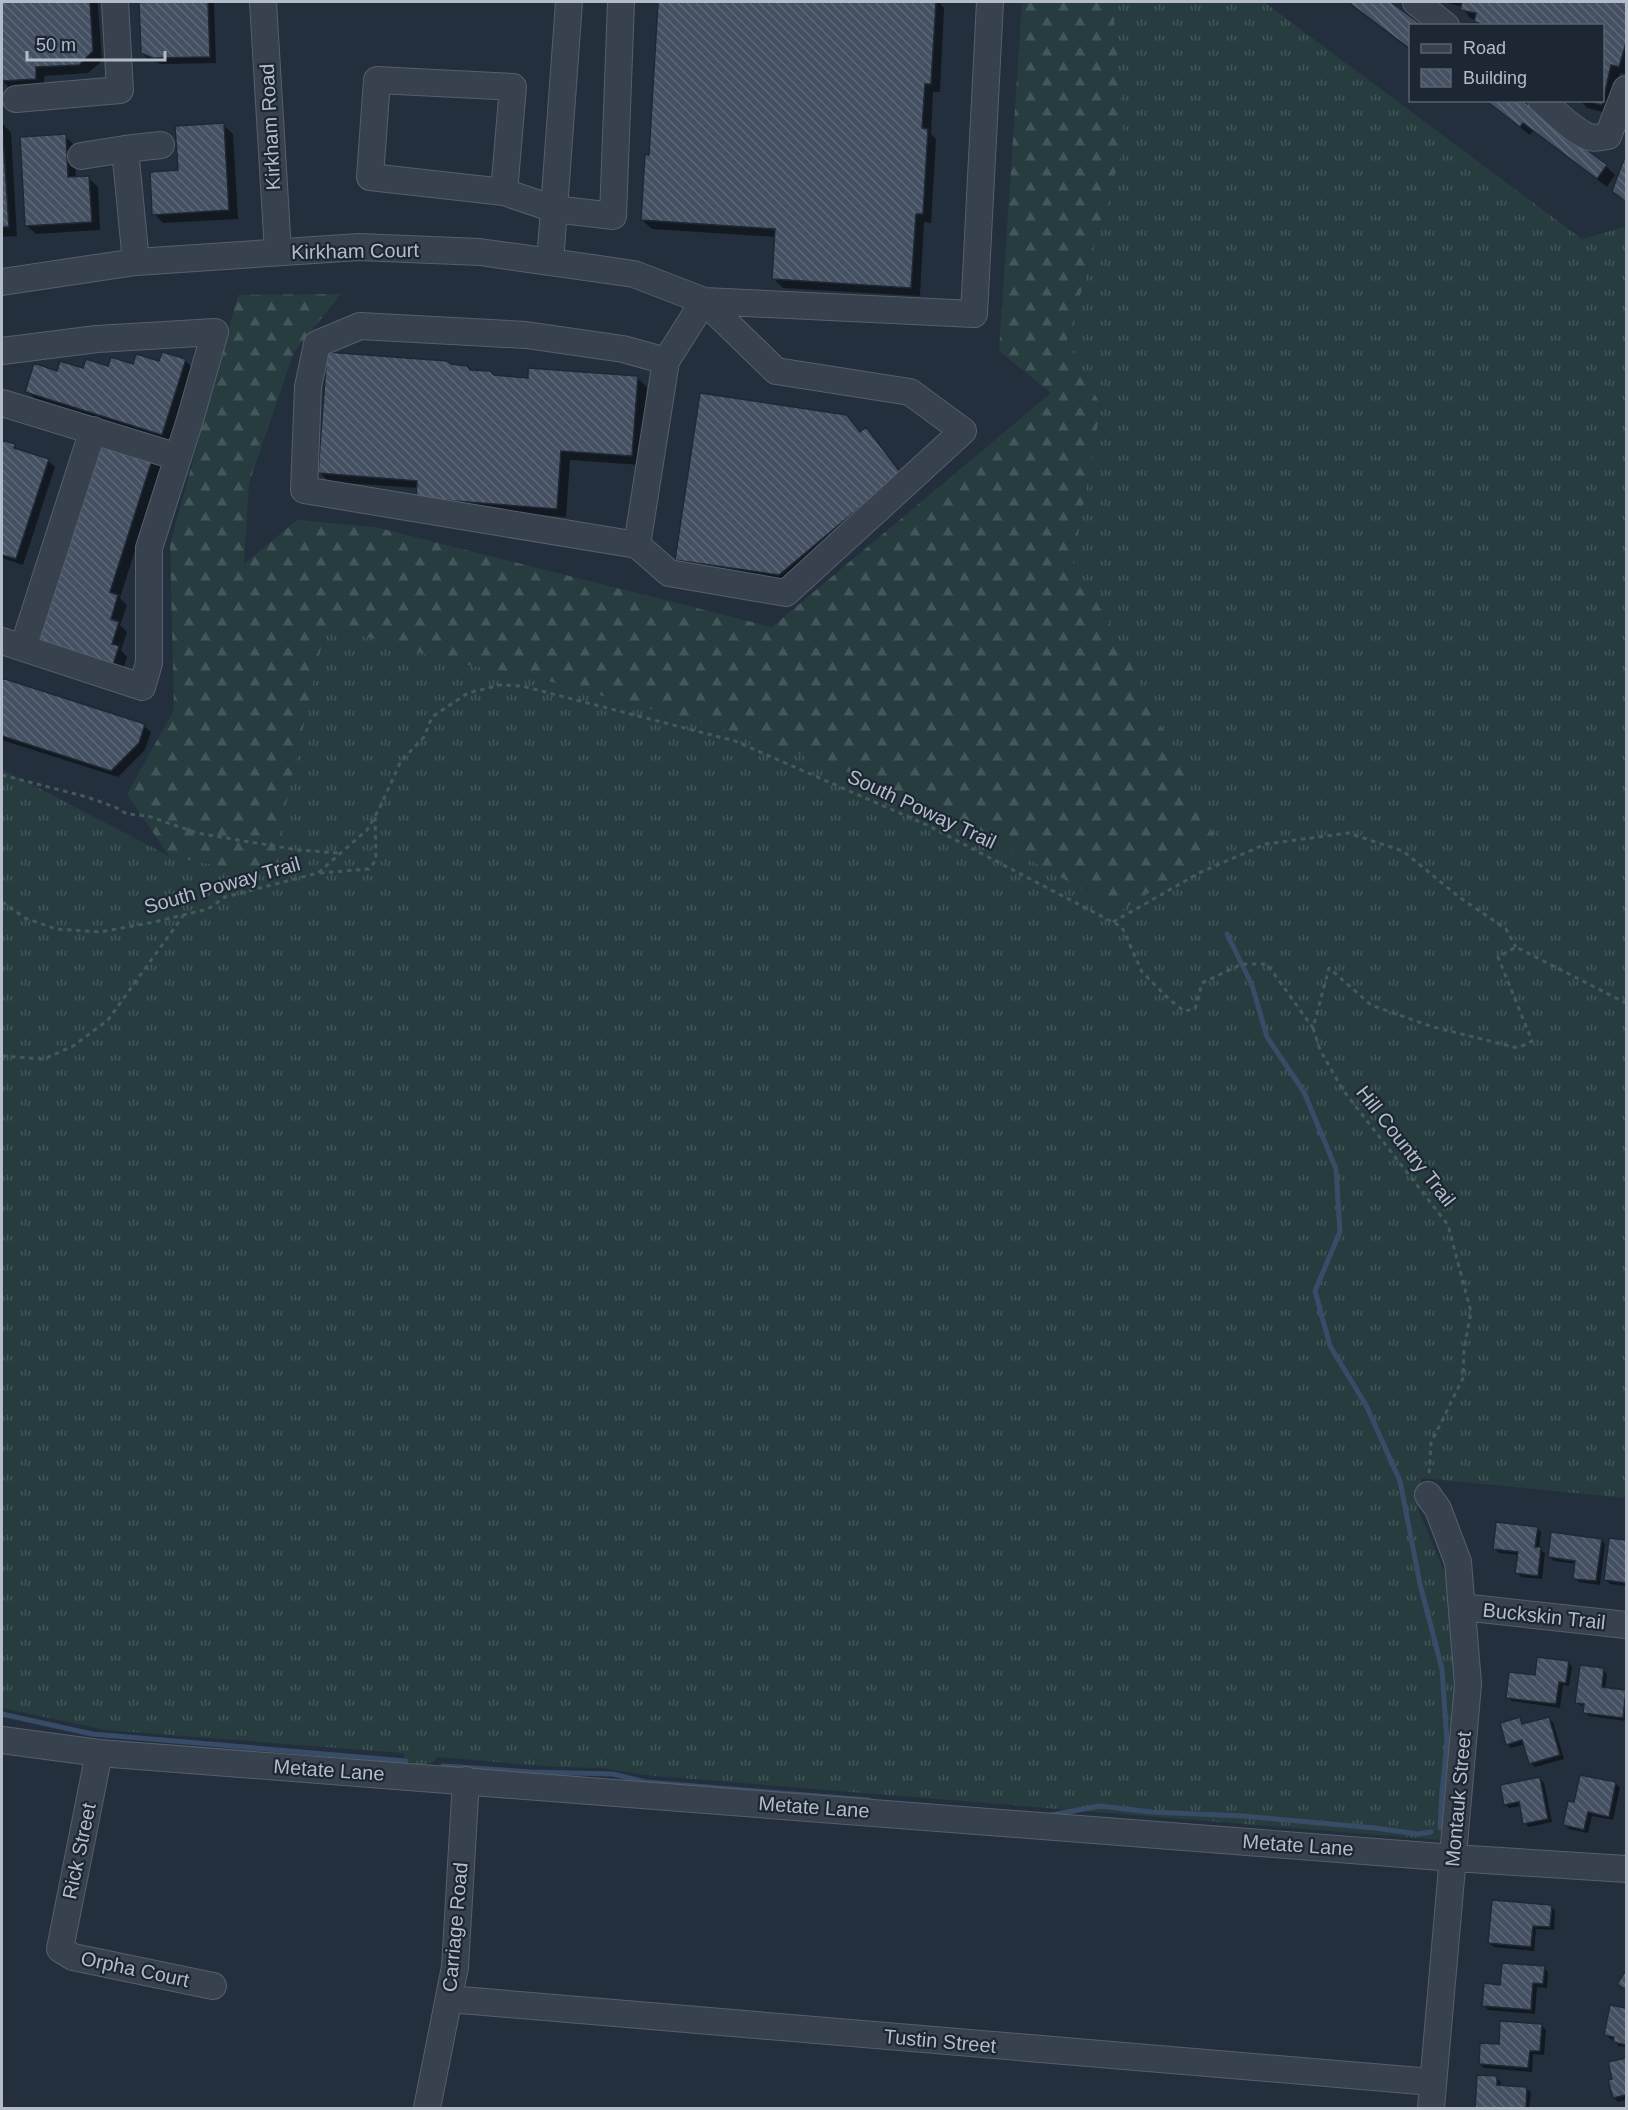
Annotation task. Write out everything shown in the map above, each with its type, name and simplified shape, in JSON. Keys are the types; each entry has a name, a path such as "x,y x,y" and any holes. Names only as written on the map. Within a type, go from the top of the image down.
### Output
{"street":[{"path":"16,99 120,90 115,2"},
{"name":"Kirkham Road","path":"263,2 278,252"},
{"path":"550,262 568,2"},
{"path":"504,192 513,87 377,80 370,177 504,192 554,209 613,216 621,2"},
{"path":"704,301 974,314 990,2"},
{"path":"1416,2 1444,24"},
{"path":"1543,102 1590,138 1601,138 1608,136 1626,89"},
{"path":"81,156 161,145"},
{"path":"125,149 136,262"},
{"name":"Kirkham Court","path":"2,282 136,262 359,247 480,252 634,274 704,301"},
{"path":"637,545 666,361 704,301"},
{"path":"666,361 623,349 526,335 360,326 317,344 308,387 303,490 637,545 669,573 786,593 963,431 910,392 776,371 704,301"},
{"path":"2,351 97,339 215,332 149,548 149,663 142,687 12,645 93,430"},
{"path":"2,403 178,458"},
{"name":"Montauk Street","path":"1428,1495 1438,1509 1458,1562 1468,1684 1431,2109"},
{"name":"Buckskin Trail","path":"1462,1607 1626,1625"},
{"name":"Metate Lane","path":"2,1740 99,1753 1454,1858 1626,1869"},
{"name":"Rick Street","path":"60,1949 99,1753"},
{"name":"Carriage Road","path":"427,2109 455,1967 466,1780"},
{"name":"Orpha Court","path":"60,1949 73,1957 213,1986"},
{"name":"Tustin Street","path":"448,1999 1432,2082"}],"path":[{"name":"South Poway Trail","path":"2,902 25,918 56,929 100,932 208,909 225,897 318,873 367,830 400,761 424,737 432,717 468,693 500,686 522,686 735,741 927,825 1122,927 1143,972 1184,1011 1195,1009 1203,983 1242,964 1267,964 1313,1028"},
{"path":"2,775 87,797 127,814 148,816 197,833 298,850 339,854"},
{"path":"318,873 369,869 376,861 375,813"},
{"path":"1113,922 1201,872 1266,844 1348,833 1403,851 1459,897 1506,929 1516,947 1626,1003"},
{"path":"2,1056 44,1059 73,1046 108,1020 184,914"},
{"path":"1313,1028 1329,968 1371,1005 1434,1027 1518,1048 1532,1041 1498,957 1516,947"},
{"name":"Hill Country Trail","path":"1313,1028 1320,1050 1343,1090 1448,1225 1471,1312 1464,1349 1463,1378 1431,1443 1428,1495"}],"green space":[{"path":"1022,2 1111,2 1113,6 1124,143 1067,341 1101,406 1073,563 1116,634 1220,848 1120,911 956,818 824,762 730,731 530,676 452,662 326,625 270,876 169,856 127,794 174,710 170,545 238,295 341,294 294,352 249,483 244,564 297,520 375,527 772,627 1051,393 999,351"},
{"path":"1111,2 1264,2 1582,239 1624,227 1626,229 1626,1498 1422,1478 1418,1509 1448,1582 1458,1651 1453,1733 1440,1840 644,1775 603,1768 557,1767 437,1757 432,1763 417,1765 406,1761 403,1753 106,1730 2,1708 2,769 169,856 270,876 325,625 452,662 530,676 730,731 824,762 956,818 1116,634 1073,563 1101,406 1067,341 1124,143"}],"building":[{"path":"2,2 90,2 93,51 79,65 36,67 36,79 2,81"},
{"path":"139,2 208,2 210,57 153,58 141,53"},
{"path":"658,2 936,2 931,84 925,84 922,128 928,129 923,214 916,214 911,288 772,279 775,229 641,220 645,154 649,155"},
{"path":"1348,2 1391,2 1420,24 1409,24 1409,48"},
{"path":"1462,2 1626,2 1626,43 1619,67 1611,65 1604,96 1604,24 1482,24 1474,22 1476,13 1460,10"},
{"path":"1488,102 1525,102 1607,165 1597,179 1523,123 1520,127"},
{"path":"2,122 9,227 2,227"},
{"path":"224,123 229,210 152,215 150,172 178,170 175,126"},
{"path":"66,134 68,177 89,176 92,222 25,226 20,137"},
{"path":"1626,154 1626,202 1612,191"},
{"path":"162,352 186,359 162,435 25,392 34,363 57,371 60,361 83,368 86,359 108,366 111,357 133,364 136,354 159,361"},
{"path":"327,352 447,361 451,364 467,366 470,370 528,378 528,368 638,376 632,456 561,451 557,509 416,498 417,481 318,473"},
{"path":"700,393 847,415 860,432 866,427 901,473 779,575 675,560"},
{"path":"102,438 154,454 110,592 118,595 111,619 119,622 112,644 119,646 112,668 36,644"},
{"path":"2,440 15,444 14,448 49,459 16,559 2,555"},
{"path":"2,678 145,724 139,743 111,771 2,736"},
{"path":"1496,1522 1538,1527 1535,1547 1541,1547 1538,1576 1515,1573 1518,1552 1493,1549"},
{"path":"1551,1532 1602,1539 1596,1581 1573,1579 1575,1561 1548,1557"},
{"path":"1609,1538 1626,1540 1626,1583 1604,1580"},
{"path":"1537,1657 1569,1661 1566,1683 1559,1682 1556,1704 1506,1698 1509,1672 1535,1675"},
{"path":"1580,1665 1604,1668 1602,1687 1626,1690 1623,1718 1583,1713 1584,1704 1575,1703"},
{"path":"1520,1717 1522,1724 1549,1717 1560,1755 1529,1764 1522,1740 1506,1745 1500,1723"},
{"path":"1580,1775 1616,1782 1609,1817 1588,1812 1584,1830 1563,1825 1568,1801 1574,1802"},
{"path":"1540,1777 1548,1819 1523,1824 1519,1802 1504,1805 1500,1785"},
{"path":"1492,1900 1552,1905 1550,1927 1533,1926 1531,1947 1488,1943"},
{"path":"1502,1963 1545,1966 1543,1984 1533,1983 1531,2010 1482,2006 1484,1983 1500,1985"},
{"path":"1626,1970 1626,1990 1617,1984"},
{"path":"1610,2005 1626,2008 1626,2045 1613,2042 1614,2037 1604,2035"},
{"path":"1500,2021 1542,2024 1540,2051 1530,2051 1528,2068 1479,2064 1480,2043 1499,2044"},
{"path":"1626,2058 1626,2095 1613,2098 1608,2080 1612,2079 1608,2062"},
{"path":"1477,2075 1497,2076 1497,2085 1527,2087 1526,2108 1475,2108"}],"waterway":[{"path":"1227,934 1252,985 1267,1037 1304,1092 1336,1169 1340,1232 1315,1291 1330,1346 1366,1405 1400,1481 1420,1584 1442,1669 1447,1742 1440,1828"},
{"path":"2,1714 92,1734 406,1761"},
{"path":"443,1766 531,1772 613,1774 645,1782 869,1800"},
{"path":"1051,1815 1100,1806 1151,1812 1243,1816 1418,1834 1431,1832"}]}
